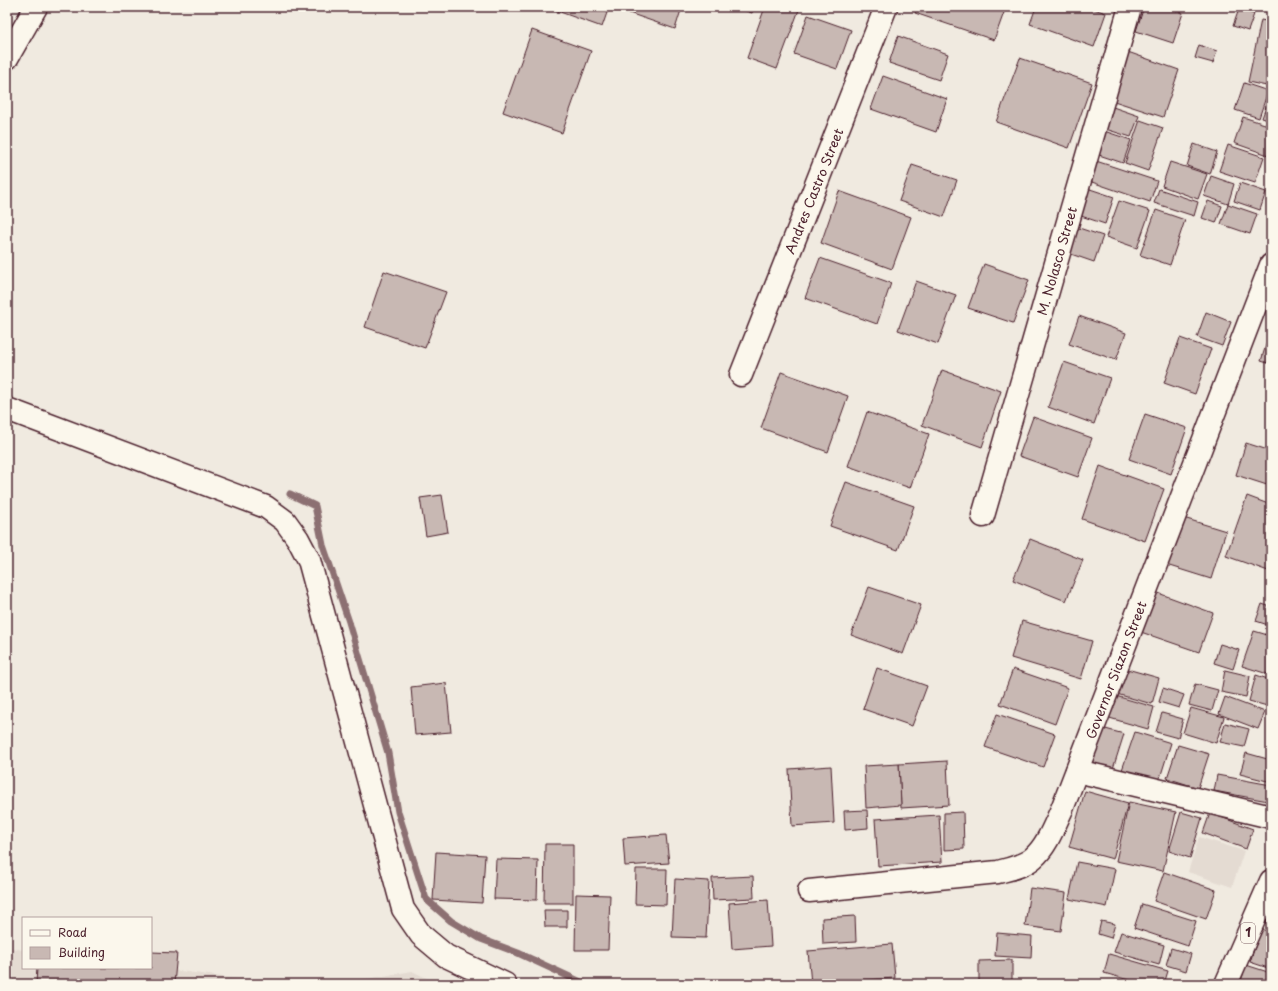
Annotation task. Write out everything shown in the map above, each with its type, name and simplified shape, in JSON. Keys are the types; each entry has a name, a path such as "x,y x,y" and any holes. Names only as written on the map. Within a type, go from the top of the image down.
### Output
{"main road":[{"path":"7,58 36,7"},
{"name":"Andres Castro Street","path":"741,375 886,7"},
{"name":"M. Nolasco Street","path":"983,516 1130,7"},
{"name":"Governor Siazon Street","path":"809,891 998,872 1015,868 1032,859 1044,845 1062,809 1077,771 1271,265"},
{"path":"7,409 266,507 284,521 298,539 309,560 403,909 421,935 446,956 505,984"},
{"path":"1077,771 1271,817"},
{"name":"1","path":"1226,984 1271,881"}],"shaded area":[{"path":"1199,837 1244,851 1232,887 1188,872"},
{"path":"7,947 22,950 22,969 152,969 152,967 273,984 7,984"},
{"path":"412,971 439,984 338,984"}],"building":[{"path":"546,7 609,7 602,27"},
{"path":"631,7 682,7 675,29 629,13"},
{"path":"735,7 754,7 752,13"},
{"path":"765,7 800,7 777,69 747,58"},
{"path":"917,7 1006,7 994,40 915,13"},
{"path":"1036,7 1088,7 1106,13 1094,47 1030,24"},
{"path":"1144,7 1165,7 1183,13 1173,43 1136,31"},
{"path":"1239,9 1254,14 1248,31 1233,26"},
{"path":"808,15 851,30 837,69 794,54"},
{"path":"1261,20 1271,22 1271,87 1248,82"},
{"path":"532,30 591,51 562,133 503,112"},
{"path":"898,36 948,54 939,80 889,63"},
{"path":"1199,45 1217,51 1213,63 1195,58"},
{"path":"1125,51 1179,70 1163,117 1108,99"},
{"path":"1020,58 1092,83 1069,148 996,122"},
{"path":"883,76 947,99 936,132 871,109"},
{"path":"1244,83 1268,91 1259,118 1235,110"},
{"path":"1271,93 1271,121 1262,118"},
{"path":"1107,105 1139,116 1131,137 1099,127"},
{"path":"1243,117 1271,126 1271,156 1234,143"},
{"path":"1140,120 1163,128 1148,171 1125,163"},
{"path":"1098,129 1131,140 1123,163 1090,152"},
{"path":"1194,144 1217,152 1210,174 1187,166"},
{"path":"1228,145 1264,157 1255,183 1219,171"},
{"path":"1093,160 1157,181 1150,202 1086,180"},
{"path":"1170,162 1207,174 1198,199 1162,186"},
{"path":"912,165 957,180 944,217 899,201"},
{"path":"1211,176 1234,184 1228,204 1204,196"},
{"path":"1240,183 1266,192 1260,210 1234,201"},
{"path":"1081,186 1114,197 1105,224 1072,213"},
{"path":"1159,189 1198,202 1194,216 1154,203"},
{"path":"839,191 911,217 892,269 821,243"},
{"path":"1119,201 1150,211 1137,248 1106,237"},
{"path":"1208,201 1222,206 1216,223 1202,218"},
{"path":"1228,204 1257,214 1250,234 1221,224"},
{"path":"1156,210 1185,220 1170,265 1140,255"},
{"path":"1073,226 1103,236 1094,262 1065,252"},
{"path":"820,258 891,283 877,324 805,298"},
{"path":"984,264 1029,280 1013,323 968,308"},
{"path":"384,271 446,292 425,348 365,327"},
{"path":"916,281 956,295 938,344 898,330"},
{"path":"1206,312 1231,322 1222,346 1197,337"},
{"path":"1079,316 1126,333 1116,360 1069,344"},
{"path":"1270,332 1271,333 1271,364 1261,361"},
{"path":"1180,338 1211,349 1195,394 1164,383"},
{"path":"1064,362 1110,378 1094,424 1048,407"},
{"path":"942,370 1001,391 982,447 922,425"},
{"path":"781,372 848,396 828,452 761,428"},
{"path":"867,412 929,434 910,488 848,466"},
{"path":"1145,414 1187,428 1171,474 1129,459"},
{"path":"1033,417 1092,438 1078,477 1019,456"},
{"path":"1246,443 1271,451 1270,486 1236,475"},
{"path":"1100,466 1164,489 1145,541 1082,519"},
{"path":"846,482 914,506 898,550 830,526"},
{"path":"442,495 448,532 426,536 420,498"},
{"path":"1247,496 1271,505 1271,572 1226,556"},
{"path":"1177,516 1226,531 1211,579 1163,564"},
{"path":"1030,539 1083,560 1066,601 1013,580"},
{"path":"869,587 921,605 903,654 851,635"},
{"path":"1150,590 1213,613 1199,652 1135,630"},
{"path":"1262,604 1271,607 1271,626 1256,621"},
{"path":"1022,621 1092,641 1081,679 1011,658"},
{"path":"1254,631 1271,636 1271,675 1242,666"},
{"path":"1220,644 1239,650 1233,669 1214,663"},
{"path":"1120,667 1159,678 1152,704 1113,693"},
{"path":"877,668 927,686 912,726 863,709"},
{"path":"1013,669 1068,688 1055,724 1000,704"},
{"path":"1225,670 1250,676 1246,697 1221,692"},
{"path":"1256,675 1271,680 1271,707 1249,701"},
{"path":"446,683 451,732 415,735 411,687"},
{"path":"1195,684 1218,690 1212,711 1189,705"},
{"path":"1163,688 1184,695 1179,708 1159,702"},
{"path":"1112,695 1154,707 1148,729 1106,717"},
{"path":"1225,697 1265,712 1258,729 1219,714"},
{"path":"1191,708 1224,717 1216,743 1183,733"},
{"path":"1162,713 1183,719 1178,738 1156,732"},
{"path":"997,714 1055,734 1043,767 985,747"},
{"path":"1225,723 1249,729 1244,747 1220,742"},
{"path":"1098,727 1124,734 1111,775 1086,767"},
{"path":"1135,732 1171,743 1159,781 1122,770"},
{"path":"1178,745 1209,754 1198,788 1167,778"},
{"path":"1246,753 1271,760 1271,782 1240,774"},
{"path":"947,761 949,805 901,808 899,764"},
{"path":"899,764 901,805 866,808 864,766"},
{"path":"831,766 834,823 792,826 789,769"},
{"path":"1217,775 1271,785 1268,801 1214,791"},
{"path":"1085,791 1128,803 1113,859 1069,847"},
{"path":"1129,802 1176,812 1163,871 1116,861"},
{"path":"867,810 868,828 845,830 844,811"},
{"path":"963,812 964,849 944,850 944,813"},
{"path":"1181,812 1202,818 1190,858 1169,851"},
{"path":"1210,813 1253,829 1246,849 1203,833"},
{"path":"939,815 942,862 878,866 875,819"},
{"path":"666,835 669,863 625,866 623,838"},
{"path":"545,844 573,844 573,903 544,903"},
{"path":"436,852 485,855 482,903 433,900"},
{"path":"496,859 538,860 537,900 494,899"},
{"path":"1077,862 1115,869 1107,907 1069,899"},
{"path":"636,869 667,869 666,905 635,904"},
{"path":"1164,872 1216,890 1206,919 1154,901"},
{"path":"753,876 754,898 713,900 712,878"},
{"path":"675,879 709,881 706,938 672,937"},
{"path":"1030,888 1066,893 1061,931 1025,926"},
{"path":"576,894 610,895 608,950 575,950"},
{"path":"768,900 771,946 732,949 729,903"},
{"path":"1142,904 1196,921 1188,946 1134,928"},
{"path":"1271,909 1271,925 1266,923"},
{"path":"544,910 567,910 567,927 545,927"},
{"path":"855,916 856,942 823,944 822,918"},
{"path":"1101,921 1115,924 1111,938 1098,934"},
{"path":"1261,929 1271,932 1271,969 1250,962"},
{"path":"1121,932 1164,945 1159,965 1114,952"},
{"path":"997,933 1032,936 1031,958 995,956"},
{"path":"892,944 895,978 811,984 808,951"},
{"path":"1171,948 1191,954 1186,971 1166,965"},
{"path":"152,952 177,953 174,984 36,984 37,969 152,969"},
{"path":"1109,954 1168,971 1164,984 1143,984 1104,973"},
{"path":"1012,960 1012,984 979,984 979,961"},
{"path":"1246,965 1271,973 1271,984 1240,984"}],"waterway":[{"path":"290,494 315,506 323,545 349,622 388,753 398,812 426,899 451,921 481,939 518,953 585,984"}]}
